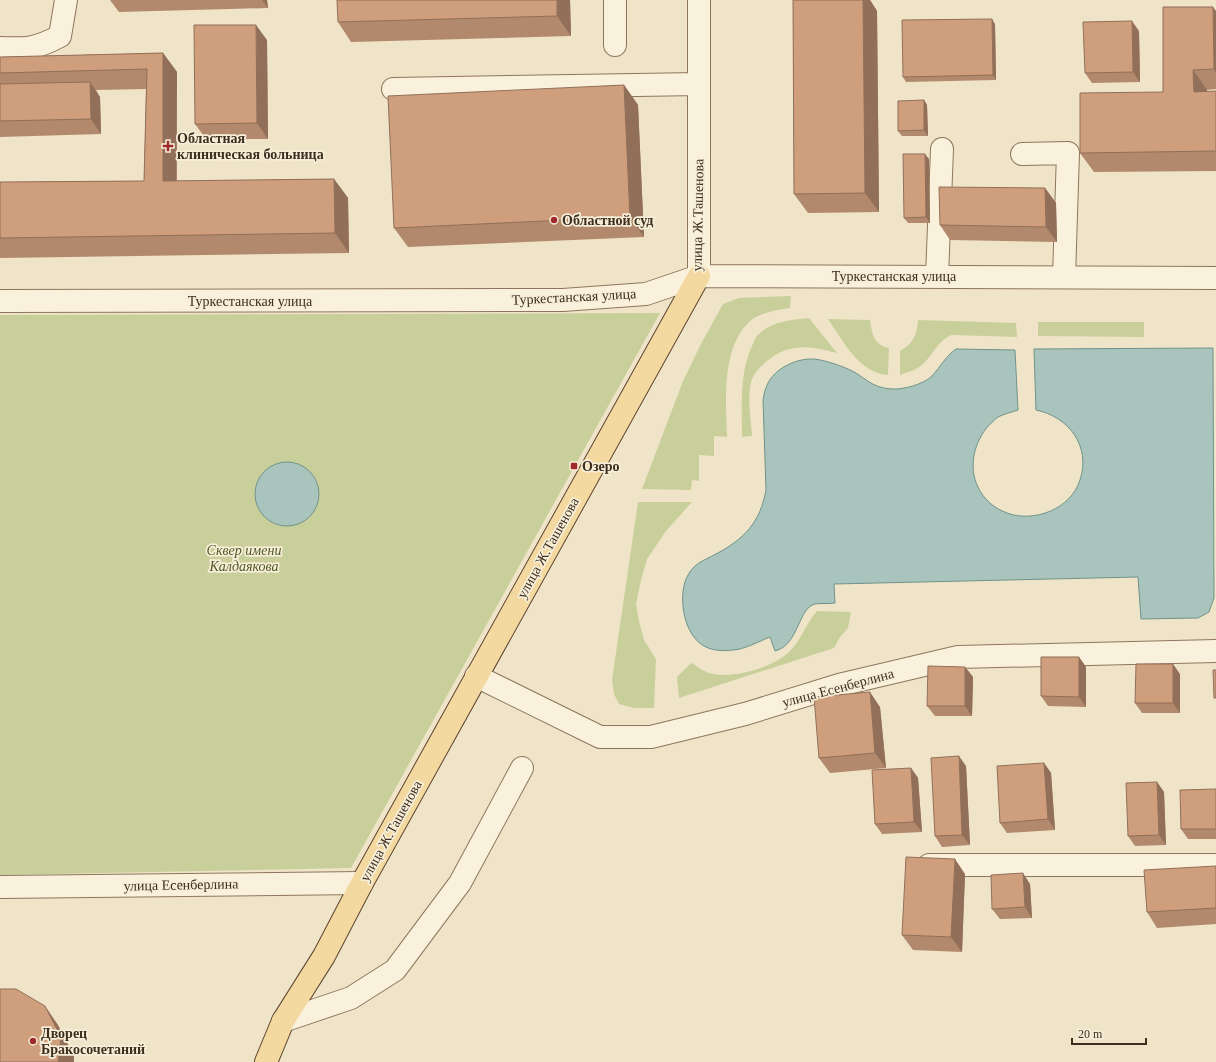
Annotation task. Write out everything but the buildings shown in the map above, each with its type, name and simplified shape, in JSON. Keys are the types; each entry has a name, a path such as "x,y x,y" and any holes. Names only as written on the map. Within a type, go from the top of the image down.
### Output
{"main road":[{"name":"улица Ж.Ташенова","path":"266,1062 284,1021 324,956 362,882 699,276"}],"street":[{"path":"0,48 31,48 45,45 60,36 66,0"},
{"path":"614,0 615,45"},
{"name":"улица Ж.Ташенова","path":"699,0 699,276"},
{"path":"393,89 699,84"},
{"path":"937,277 942,149"},
{"path":"1022,154 1068,153 1064,277"},
{"name":"Туркестанская улица","path":"0,301 563,300 646,294 699,276 1216,278"},
{"name":"улица Есенберлина","path":"476,676 600,737 652,737 744,714 839,685 958,657 1216,651"},
{"path":"284,1021 352,998 395,970 460,883 522,768"},
{"path":"914,865 1216,865"},
{"name":"улица Есенберлина","path":"0,887 362,882"}],"green space":[{"path":"791,296 790,308 768,312 757,316 749,322 740,333 729,361 727,376 727,437 714,436 714,456 699,455 699,481 692,480 691,490 642,489 683,381 723,304 739,298"},
{"name":"Сквер имени Калдаякова","path":"660,313 351,868 0,875 0,315"},
{"path":"809,318 837,353 809,347 792,348 776,355 759,368 753,377 750,390 752,436 742,437 743,379 748,357 755,338 763,330 775,324"},
{"path":"828,319 870,320 873,334 877,342 884,347 889,348 888,375 878,373 860,362 846,346"},
{"path":"918,320 1016,323 1017,337 952,335 943,340 921,366 900,375 900,351 914,338"},
{"path":"1038,322 1144,322 1144,337 1038,336"},
{"path":"638,502 692,502 666,531 647,559 636,604 644,640 656,659 654,708 634,708 619,704 614,694 612,680"},
{"path":"817,611 851,612 848,628 840,637 834,648 679,698 677,677 691,663 707,672 722,675 742,673 773,663 782,658 793,648"}],"water":[{"path":"1213,348 1214,598 1209,612 1198,618 1141,619 1138,577 834,584 835,603 815,604 809,607 789,642 775,651 770,637 742,649 723,651 706,647 698,642 692,635 683,607 686,579 695,566 743,536 760,512 766,490 763,400 765,391 772,376 789,364 809,359 818,360 848,369 878,386 884,388 902,389 924,382 932,376 949,355 956,349 1015,350 1018,410 998,417 989,425 976,447 973,471 978,487 983,496 990,503 1007,513 1018,516 1029,516 1040,515 1050,511 1069,499 1080,480 1083,468 1080,445 1067,426 1058,419 1036,410 1034,349"},
{"path":"287,462 299,464 310,471 317,482 319,494 317,506 310,517 299,524 287,526 275,524 264,517 257,506 255,494 257,482 264,471 275,464"}],"place":[{"name":"Областная клиническая больница","path":"168,146"},
{"name":"Областной суд","path":"554,220"},
{"name":"Озеро","path":"574,466"},
{"name":"Дворец Бракосочетаний","path":"33,1041"}]}
